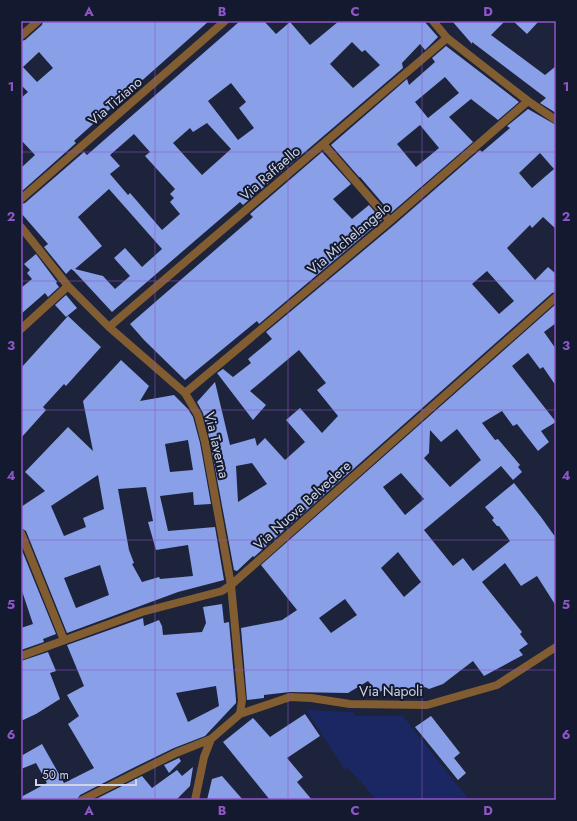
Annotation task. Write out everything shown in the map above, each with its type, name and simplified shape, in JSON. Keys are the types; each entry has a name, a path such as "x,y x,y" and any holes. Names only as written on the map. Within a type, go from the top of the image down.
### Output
{"street":[{"path":"21,36 38,21"},
{"name":"Via Tiziano","path":"21,199 225,21"},
{"path":"433,21 447,38 528,101 556,120"},
{"name":"Via Raffaello","path":"109,327 447,38"},
{"name":"Via Michelangelo","path":"185,393 390,221 528,101"},
{"path":"323,144 390,221"},
{"name":"Via Taverna","path":"21,227 68,286 109,327 185,393 198,414 205,442 231,585 242,700 240,714"},
{"path":"21,329 68,286"},
{"name":"Via Nuova Belvedere","path":"21,656 142,612 222,591 231,585 556,297"},
{"path":"21,533 64,640"},
{"name":"Via Napoli","path":"240,714 290,697 311,698 350,704 427,705 497,685 556,647"},
{"path":"82,800 176,753 211,739 240,714"},
{"path":"195,800 204,758 211,739"}],"shaded area":[{"path":"306,710 353,712 356,716 403,716 469,800 377,800 348,768 345,770"}],"building":[{"path":"43,21 209,21 74,141 76,143 21,192 21,168 35,155 21,140 21,98 28,92 21,85 21,41 25,40 42,25","holes":["39,52 53,68 37,82 23,67"]},
{"path":"240,21 264,21 276,34 290,22 310,45 339,21 424,21 438,37 425,50 420,44 402,63 403,68 243,205 240,202 112,312 74,271 71,269 66,274 44,247 48,244 21,213 21,204 25,203 84,152 87,155","holes":["352,42 362,52 365,50 380,65 353,88 330,64","231,83 246,102 239,108 254,128 238,140 208,101","207,123 231,149 202,175 173,143 190,128 193,132","134,134 150,152 145,156 175,189 170,194 174,198 170,202 180,214 162,230 130,193 128,195 110,174 120,166 110,155","109,189 162,249 142,267 125,248 114,258 130,276 115,289 103,276 75,269 102,246 78,217"]},
{"path":"452,21 505,21 491,35 545,75 556,66 556,113 540,103 546,98 472,42 472,44"},
{"path":"513,21 539,21 527,34"},
{"path":"446,46 519,102 498,120 471,99 449,117 473,142 391,213 331,145 407,79 409,85 435,62 432,58","holes":["445,77 459,93 428,118 415,102","420,125 439,148 416,167 397,144"]},
{"path":"528,109 556,125 556,229 543,217 532,228 530,225 507,248 535,280 548,267 556,274 556,292 552,293 254,557 253,556 237,571 234,570 210,441 203,413 197,402 215,382 230,445 255,438 257,446 265,438 285,460 305,442 286,420 300,408 322,433 338,416 317,390 326,383 299,350 250,391 266,405 253,420 217,373 223,369 233,377 251,363 248,359 272,339 266,332 394,225 480,150 482,152 510,128 507,126","holes":["540,153 554,169 532,188 519,173","487,271 514,301 499,314 472,284","252,463 267,484 238,502 236,466"]},
{"path":"322,152 351,184 333,199 352,219 369,205 382,220 259,324 257,321 185,380 144,340 130,324 253,217 250,214"},
{"path":"36,254 57,282 56,283 59,287 48,297 45,293 21,314 21,288 32,279 27,273 30,270 24,264"},
{"path":"66,295 77,308 66,317 55,305"},
{"path":"556,304 556,323 544,332 556,349 556,386 543,367 540,369 528,353 512,366 556,422 541,431 549,442 538,451 517,424 513,426 502,411 482,423 495,440 498,439 520,465 518,467 522,472 513,480 501,466 424,530 453,566 463,558 473,571 510,541 499,526 497,526 492,520 494,518 485,507 514,483 541,517 556,538 556,606 537,576 521,586 505,563 482,582 522,632 520,634 528,644 519,650 523,655 484,676 473,661 443,684 429,689 425,687 415,692 401,692 397,687 390,692 386,688 378,693 368,681 348,693 290,692 264,695 264,698 247,700 241,628 282,620 297,610 261,565","holes":["457,429 481,460 450,487 424,458 429,453 430,430 441,442","401,473 424,499 405,515 383,487","398,552 421,582 404,597 381,568","345,599 357,615 331,633 319,618"]},
{"path":"68,316 101,347 66,386 64,384 43,407 46,410 21,438 21,368"},
{"path":"121,360 149,386 140,401 174,395 188,409 193,417 200,443 211,504 194,505 193,492 160,496 168,531 215,527 224,580 178,592 67,633 26,531 21,528 21,507 45,491 25,472 68,427 93,451 83,401","holes":["188,440 193,470 170,472 165,444","98,475 104,509 83,518 86,527 64,536 51,506","146,487 153,521 148,522 156,550 188,545 193,576 160,579 159,577 142,582 132,564 134,563 129,550 118,489","100,565 109,595 76,608 64,578"]},
{"path":"21,548 56,634 43,639 44,642 21,650 21,628 33,624 21,588"},
{"path":"222,604 224,623 229,622 236,700 236,703 205,736 174,748 135,767 80,795 77,800 21,800 21,797 47,783 36,763 21,769 21,756 42,744 64,783 94,768 68,724 79,716 67,695 84,686 67,645 143,618 144,626 159,620 162,626 163,635 202,632 206,623 203,607","holes":["216,686 219,706 188,722 176,693"]},
{"path":"48,652 56,671 50,673 60,699 36,714 21,721 21,661"},
{"path":"305,714 320,736 287,758 303,777 297,782 312,800 270,800 223,742 253,718 270,737"},
{"path":"431,716 460,753 454,758 466,773 458,780 415,727"},
{"path":"179,758 181,761 169,773 164,765"},
{"path":"193,767 190,786 176,800 94,800 142,776 152,788 177,770 182,776"},
{"path":"222,776 243,800 207,800 212,779"}]}
